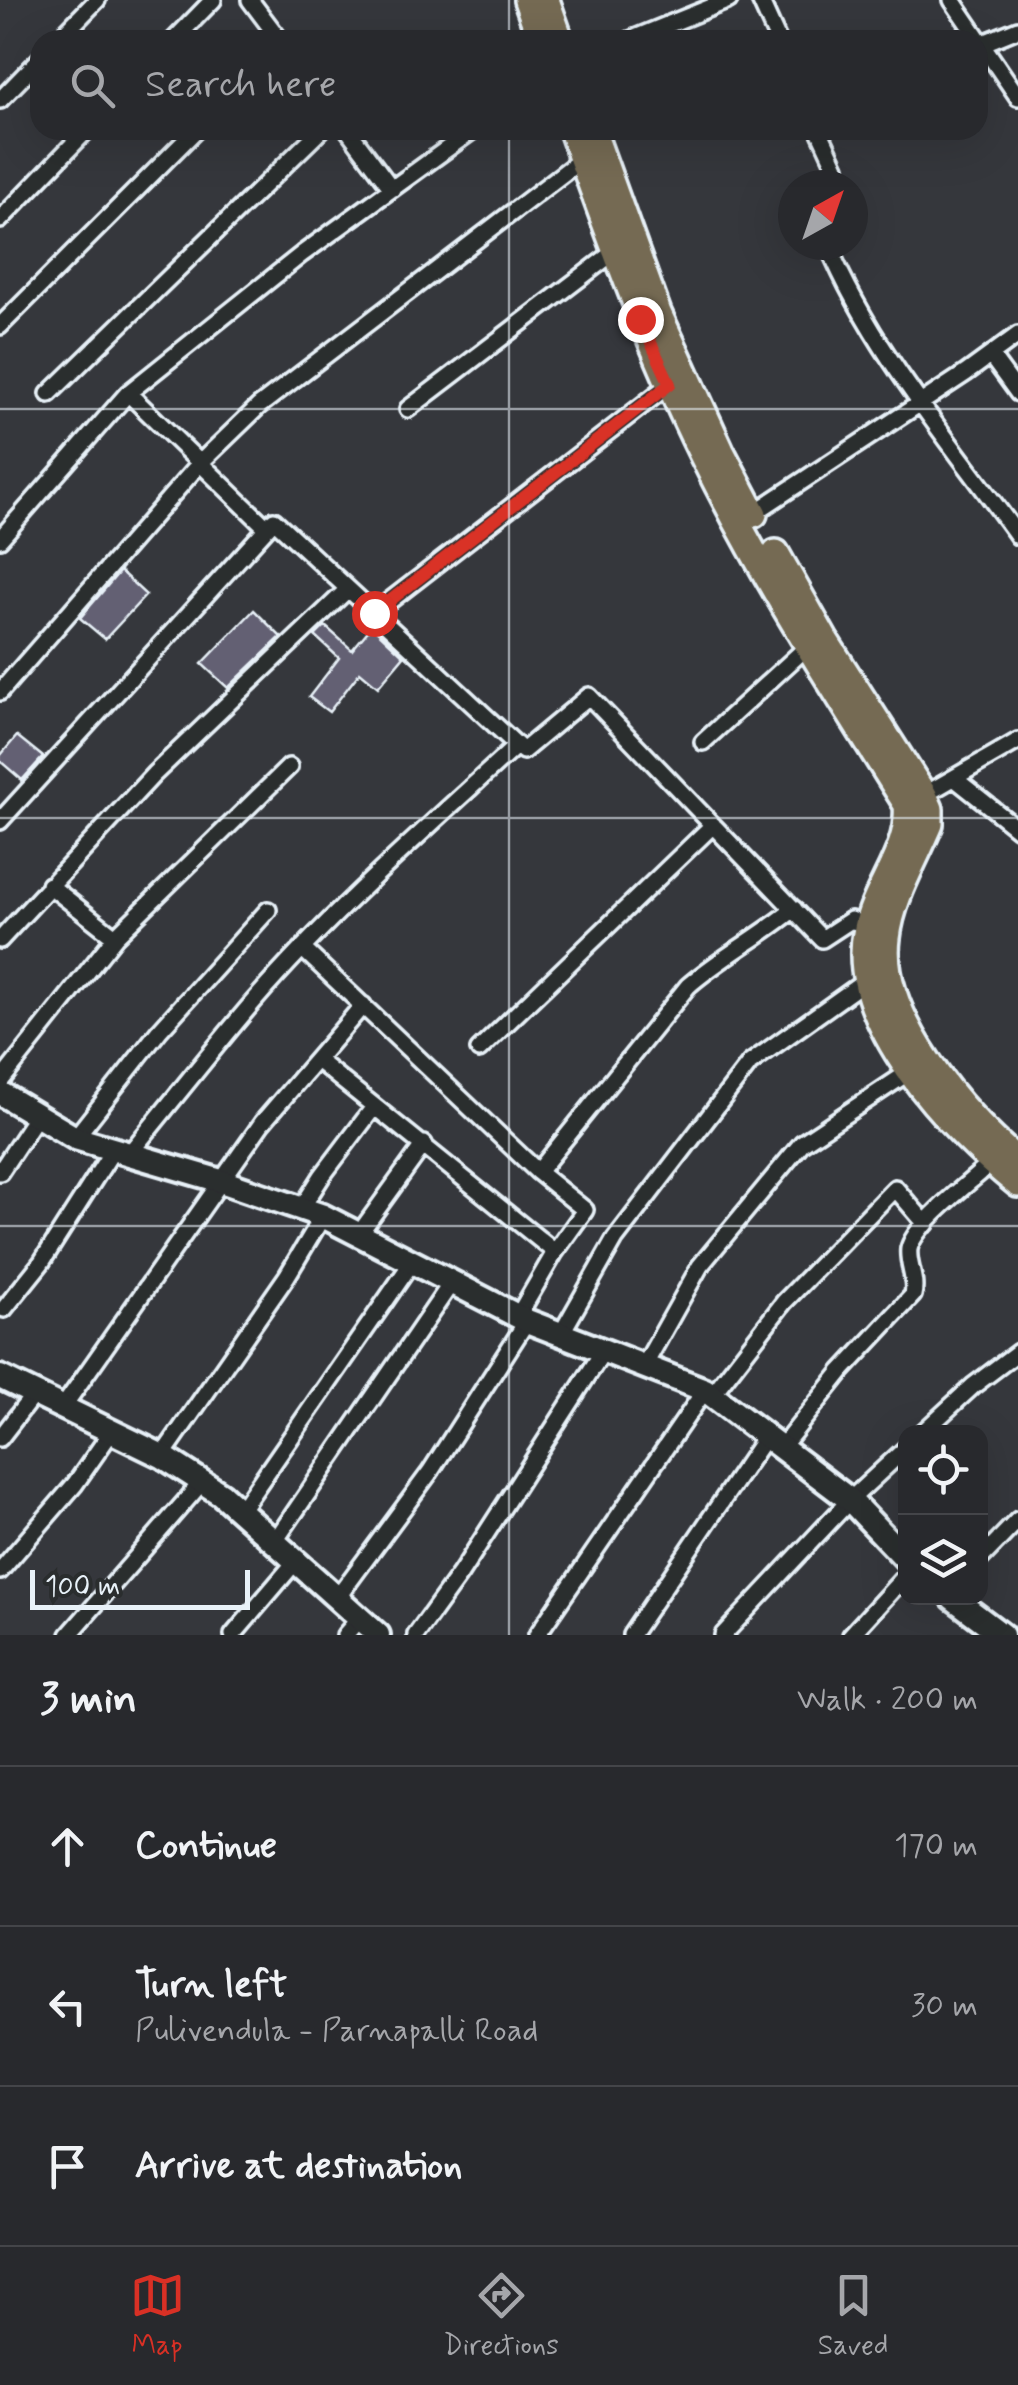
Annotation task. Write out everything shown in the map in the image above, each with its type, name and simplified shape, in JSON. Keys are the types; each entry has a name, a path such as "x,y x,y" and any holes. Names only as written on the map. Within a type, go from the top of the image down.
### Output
{"main road":[{"path":"527,0 538,30"},
{"path":"546,0 556,30"},
{"path":"575,140 614,252 704,458 826,640 916,800 867,926 864,957 876,1010 909,1072 992,1163 1018,1184"},
{"path":"596,140 658,314 808,646 916,800 930,809 930,824 892,912 886,941 887,978 897,1010 964,1109 1018,1161"}],"street":[{"path":"68,30 97,0"},
{"path":"184,30 213,0"},
{"path":"250,0 272,30"},
{"path":"655,30 729,0"},
{"path":"760,0 774,30"},
{"path":"952,0 972,30"},
{"path":"988,42 1018,29"},
{"path":"988,52 1016,92"},
{"path":"0,100 30,69"},
{"path":"0,220 77,140"},
{"path":"0,326 186,140"},
{"path":"49,394 311,140"},
{"path":"355,140 392,189"},
{"path":"0,539 128,393 302,254 459,140"},
{"path":"824,140 836,170"},
{"path":"0,692 200,463 260,406 582,159"},
{"path":"408,409 614,252"},
{"path":"834,260 874,330 1018,536"},
{"path":"747,518 1018,335"},
{"path":"990,356 1018,393"},
{"path":"374,613 670,384"},
{"path":"128,393 267,528"},
{"path":"0,821 274,520 523,752 590,696 822,939 851,920 867,926"},
{"path":"0,940 154,774 348,588"},
{"path":"703,742 808,646"},
{"path":"916,800 1018,741"},
{"path":"4,1310 121,1152 255,1000 399,853 516,746"},
{"path":"0,1082 115,937 290,768"},
{"path":"954,778 1018,829"},
{"path":"479,1050 713,825"},
{"path":"49,885 115,937"},
{"path":"538,1172 688,986 710,966 794,909"},
{"path":"75,1138 159,1031 268,910"},
{"path":"303,949 538,1172 586,1210 554,1252 522,1318 430,1472 337,1598"},
{"path":"561,1334 615,1239 750,1063 868,979"},
{"path":"63,1408 262,1123 363,1005"},
{"path":"317,1060 554,1252"},
{"path":"644,1366 700,1266 802,1144 909,1072"},
{"path":"0,1093 75,1138 312,1213 522,1318 708,1393 850,1500 898,1551"},
{"path":"162,1456 287,1276 322,1176 374,1107"},
{"path":"0,1172 37,1116"},
{"path":"359,1234 424,1144"},
{"path":"631,1635 774,1442 913,1295 915,1284 908,1252 912,1240 992,1163"},
{"path":"537,1635 708,1393 784,1302 895,1188 926,1224"},
{"path":"240,1511 413,1261"},
{"path":"274,1541 452,1282"},
{"path":"416,1635 460,1574 604,1350"},
{"path":"931,1425 1018,1352"},
{"path":"0,1377 162,1456 202,1482 337,1598 352,1627 378,1635"},
{"path":"0,1438 34,1394"},
{"path":"0,1571 75,1484 112,1432"},
{"path":"723,1635 850,1500 898,1455"},
{"path":"69,1635 202,1482"},
{"path":"988,1550 1018,1520"},
{"path":"233,1635 296,1561"},
{"path":"850,1635 898,1584"},
{"path":"960,1605 988,1631"}],"building":[{"path":"120,571 146,595 105,639 80,618"},
{"path":"254,610 281,637 228,688 202,664"},
{"path":"325,626 352,650 372,626 404,656 378,687 360,672 329,712 309,697 339,658 315,636"},
{"path":"17,736 43,757 22,780 0,761"}],"route":[{"path":"374,613 670,384 640,319"}]}
